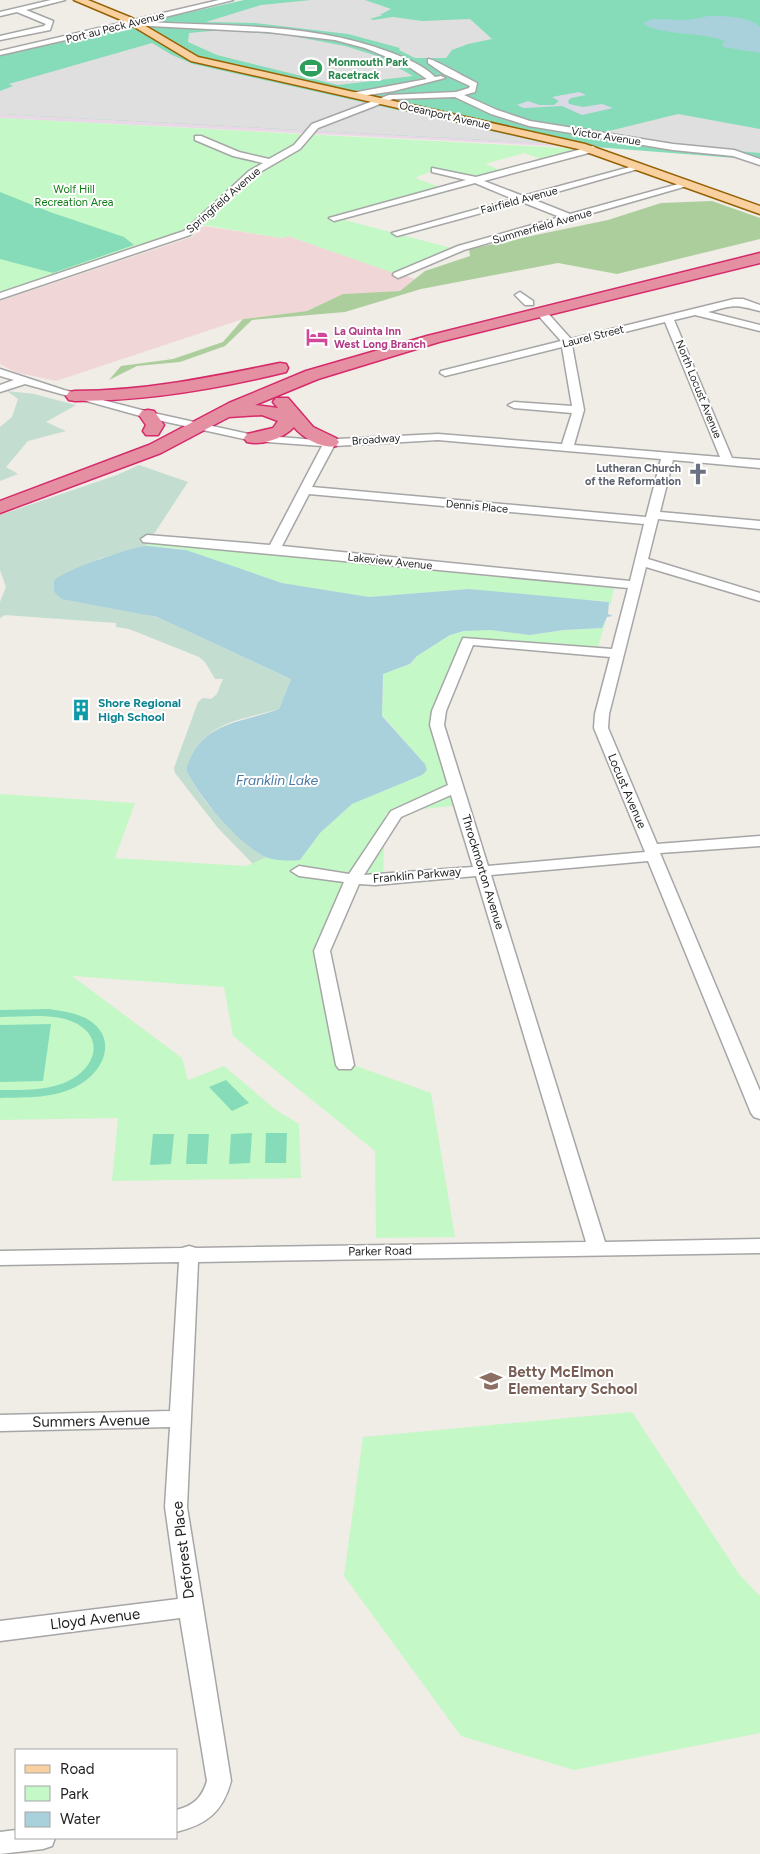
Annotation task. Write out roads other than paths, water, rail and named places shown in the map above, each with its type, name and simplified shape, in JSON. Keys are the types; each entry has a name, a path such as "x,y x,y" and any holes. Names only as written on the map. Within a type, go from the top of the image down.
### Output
{"highway":[{"path":"75,396 114,400 203,384 280,368 380,340 530,303 759,256"},
{"path":"0,507 145,453 266,392 530,303"},
{"path":"224,395 280,368"},
{"path":"305,378 283,394 283,405 307,431 330,442"},
{"path":"0,490 93,457 150,423 174,420 199,408"},
{"path":"207,422 257,410 277,413 286,418 287,424 282,430 254,438"}],"main road":[{"path":"70,0 132,23"},
{"path":"78,0 132,23"},
{"name":"Oceanport Avenue","path":"132,23 195,59 593,150 760,210"}],"street":[{"path":"0,14 60,0"},
{"name":"Port au Peck Avenue","path":"0,53 229,0"},
{"path":"0,38 47,28 50,23 16,9"},
{"path":"132,23 282,30 355,43 381,50 428,74 432,79"},
{"path":"431,61 474,85 467,92 456,94"},
{"path":"355,95 400,88 432,79 460,78"},
{"name":"Springfield Avenue","path":"1,295 186,233 252,173 297,147 315,126 380,101 401,96 456,94"},
{"name":"Victor Avenue","path":"456,94 494,112 529,123 647,143 734,154 760,162"},
{"path":"198,138 236,154 270,162"},
{"path":"334,218 593,150"},
{"name":"Fairfield Avenue","path":"397,233 641,166"},
{"path":"435,170 476,180 571,218"},
{"name":"Summerfield Avenue","path":"398,275 462,248 689,184"},
{"path":"741,301 760,308"},
{"name":"Laurel Street","path":"445,373 741,301"},
{"path":"530,303 566,338 578,410 567,448"},
{"path":"696,312 760,328"},
{"name":"North Locust Avenue","path":"667,318 677,334 728,462"},
{"path":"0,372 23,381 75,396"},
{"path":"0,389 23,381"},
{"path":"114,400 150,423"},
{"path":"514,405 578,410"},
{"name":"Broadway","path":"174,420 207,422 254,438 301,442 432,437 760,464"},
{"path":"274,549 330,442"},
{"name":"Locust Avenue","path":"668,456 602,714 601,728 760,1113"},
{"name":"Dennis Place","path":"304,490 652,518"},
{"path":"652,518 760,525"},
{"name":"Lakeview Avenue","path":"147,539 274,549 634,585"},
{"path":"641,561 760,597"},
{"name":"Throckmorton Avenue","path":"598,1249 437,719 460,656 468,641 617,654"},
{"path":"345,1065 322,951 354,879 396,814 457,787"},
{"name":"Franklin Parkway","path":"299,871 375,880 760,841"},
{"name":"Parker Road","path":"0,1258 189,1253 760,1246"},
{"name":"Deforest Place","path":"178,1819 203,1812 216,1794 219,1781 190,1607 176,1507 189,1253"},
{"name":"Summers Avenue","path":"0,1423 181,1419"},
{"name":"Lloyd Avenue","path":"0,1631 190,1607"},
{"path":"0,1843 34,1839"}],"water":[{"path":"709,16 736,17 755,23 760,27 760,53 723,47 722,45 725,41 716,38 658,30 643,23 652,19 687,20"},
{"name":"Franklin Lake","path":"148,546 186,550 282,583 369,597 469,589 609,602 608,614 613,616 607,617 602,628 564,630 530,635 490,630 464,631 450,635 417,656 410,664 383,674 382,716 425,764 427,770 422,775 352,804 320,833 300,860 274,859 266,857 255,850 220,819 200,793 186,770 201,742 211,733 236,722 279,709 291,679 157,617 62,599 54,592 54,581 60,576 114,554"}],"place":[{"name":"Monmouth Park Racetrack","path":"311,68"},
{"name":"La Quinta Inn West Long Branch","path":"317,337"},
{"name":"Lutheran Church of the Reformation","path":"698,474"},
{"name":"Shore Regional High School","path":"81,710"},
{"name":"Betty McElmon Elementary School","path":"491,1381"}],"park label":[{"name":"Wolf Hill Recreation Area","path":"74,195"}]}
